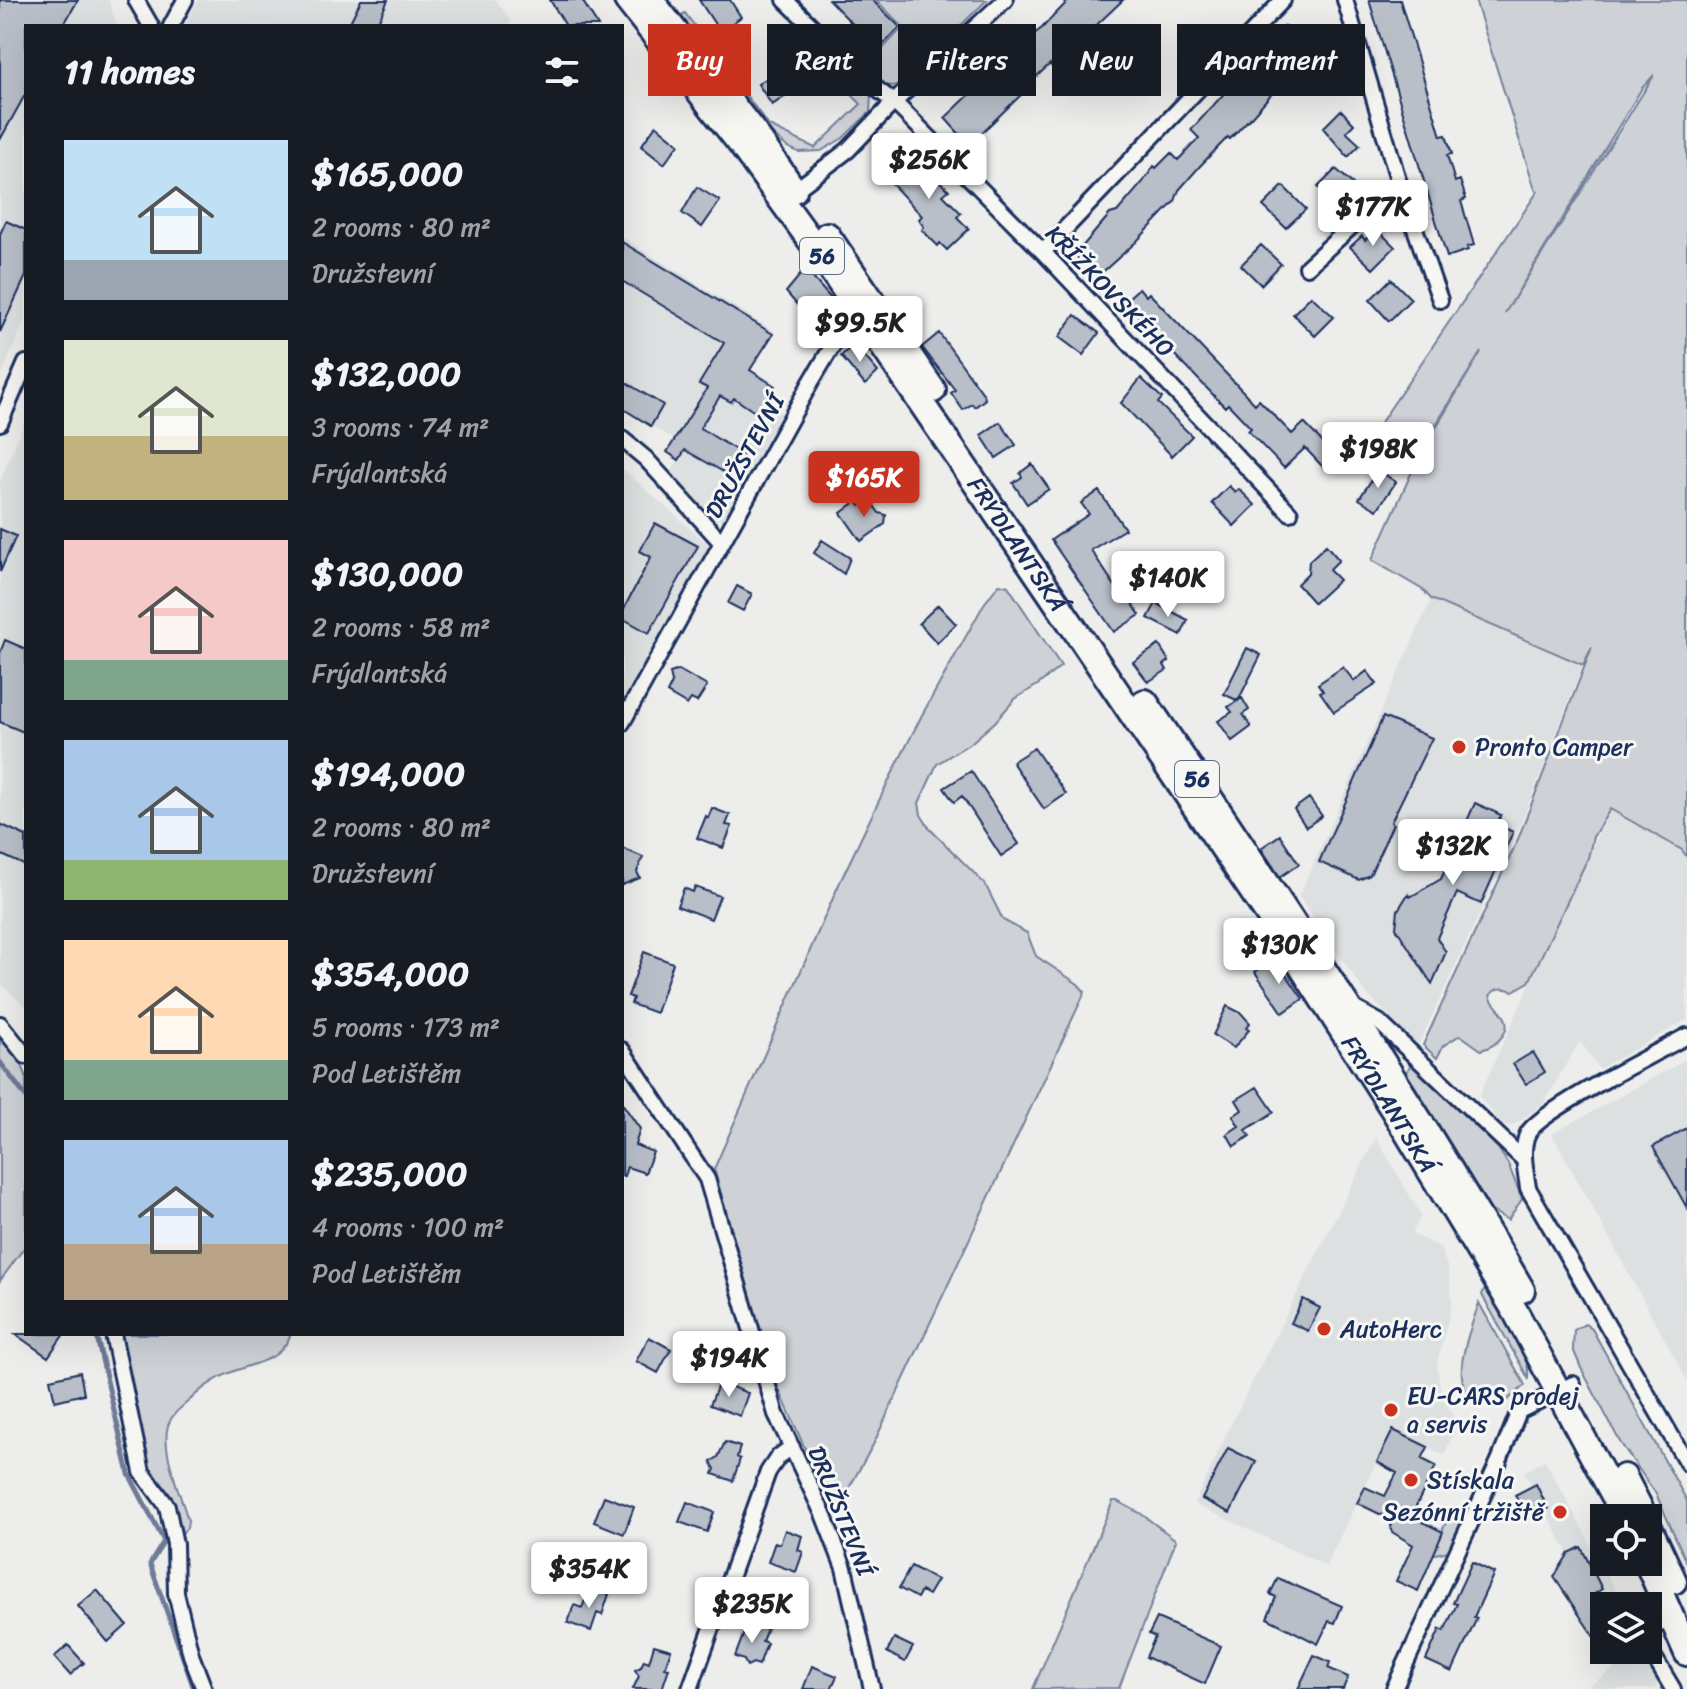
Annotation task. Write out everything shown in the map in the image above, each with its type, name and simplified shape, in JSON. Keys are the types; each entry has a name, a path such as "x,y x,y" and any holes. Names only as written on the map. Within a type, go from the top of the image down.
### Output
{"main road":[{"name":"FRÝDLANTSKÁ","path":"627,0 872,299 1348,1005 1473,1206 1566,1388 1620,1504"},
{"name":"FRÝDLANTSKÁ","path":"651,0 753,131 788,195 861,313 1334,1015 1636,1504"},
{"path":"1662,1564 1680,1614 1687,1653"},
{"path":"1656,1576 1680,1614"}],"street":[{"path":"136,0 150,24"},
{"path":"172,24 185,0"},
{"name":"KŘÍŽKOVSKÉHO","path":"785,0 873,86 894,102 1043,252 1290,513"},
{"path":"788,195 848,150 894,102 1005,0"},
{"path":"1043,252 1283,0"},
{"path":"1345,0 1399,183 1440,300"},
{"path":"1307,267 1399,183"},
{"name":"DRUŽSTEVNÍ","path":"624,719 811,382 846,323 861,313"},
{"path":"0,423 24,368"},
{"name":"DRUŽSTEVNÍ","path":"624,441 646,459 722,543"},
{"path":"1348,1005 1379,1022 1524,1160"},
{"path":"0,1024 24,1054"},
{"path":"1687,1036 1551,1112 1528,1133 1524,1160 1528,1188 1687,1463"},
{"name":"DRUŽSTEVNÍ","path":"624,1053 707,1179 767,1386 844,1568 872,1689"},
{"path":"113,1336 142,1472 167,1506 175,1544 176,1593 191,1655 204,1689"},
{"path":"1394,1689 1519,1411 1566,1388"},
{"path":"690,1689 768,1472 778,1457 792,1447"},
{"path":"1662,1623 1680,1614"},
{"path":"1658,1664 1673,1689"}],"shaded area":[{"path":"0,0 109,0 116,24 24,24 24,322 0,379"},
{"path":"198,0 496,0 511,21 510,24 186,24"},
{"path":"876,0 987,0 962,24 900,24"},
{"path":"1475,0 1687,0 1687,857 1682,850 1610,809 1593,837 1588,858 1529,982 1513,991 1497,989 1490,996 1505,1018 1503,1036 1481,1050 1460,1035 1443,1046 1437,1058 1423,1045 1518,839 1592,647 1583,665 1431,599 1423,590 1372,560 1419,456 1481,352 1415,458 1373,434 1538,191","holes":["1653,76 1505,313 1642,88"]},
{"path":"685,13 693,24 686,24 680,16"},
{"path":"898,32 898,85 882,84 882,50"},
{"path":"742,96 747,96 769,126 815,148 861,104 853,96 871,96 870,112 843,138 821,151 798,152 787,147 769,131"},
{"path":"624,238 774,331 750,372 775,386 765,403 784,415 724,521 709,517 699,509 670,474 678,460 667,452 675,440 624,409"},
{"path":"24,423 24,1005 0,983 0,481"},
{"path":"624,470 711,547 624,704"},
{"path":"999,584 1008,586 1061,666 1015,699 972,742 937,764 919,803 921,815 930,829 985,884 1003,920 1027,933 1036,956 1085,992 873,1445 834,1515 775,1380 714,1169 840,882 886,786 984,604"},
{"name":"Pronto Camper","path":"1431,599 1583,665 1519,829 1418,1046 1364,991 1299,896"},
{"path":"1610,808 1682,850 1687,857 1687,1020 1599,1069 1580,1041 1543,1104 1514,1125 1503,1126 1479,1096"},
{"path":"0,1036 19,1058 24,1070 24,1248 0,1281"},
{"path":"1687,1059 1687,1380 1552,1134"},
{"path":"1412,1062 1498,1148 1508,1164 1522,1199 1508,1220 1490,1210 1406,1073"},
{"path":"1376,1137 1421,1215 1412,1234 1440,1247 1449,1272 1452,1304 1437,1365 1441,1394 1458,1425 1444,1455 1392,1430 1326,1566 1194,1504"},
{"path":"1484,1290 1489,1291 1520,1345 1528,1378 1482,1295"},
{"path":"1479,1303 1525,1385 1503,1404 1482,1402 1469,1395 1463,1383 1464,1351"},
{"path":"1585,1324 1592,1329 1687,1501 1687,1563 1662,1504 1620,1442 1581,1368 1573,1349 1574,1330"},
{"path":"117,1336 290,1336 277,1353 215,1381 171,1419 167,1433 169,1458 188,1520 187,1528 180,1535 145,1472"},
{"name":"Sezónní tržiště","path":"1545,1460 1590,1543 1590,1574 1582,1578 1524,1472"},
{"path":"1113,1501 1140,1513 1176,1540 1119,1688 1033,1689"},
{"path":"1458,1508 1467,1512 1449,1551 1435,1554 1433,1550 1451,1512"},
{"name":"Sezónní tržiště","path":"1594,1576 1608,1576 1616,1592 1602,1592"},
{"path":"1621,1664 1656,1664 1664,1679 1656,1689 1584,1689"}],"building":[{"path":"0,0 78,0 64,24 24,24 24,97 0,140"},
{"path":"361,0 388,0 377,24 349,24"},
{"path":"550,0 582,0 597,24 565,24"},
{"path":"699,0 730,0 741,17 731,24 715,24"},
{"path":"829,0 872,0 898,25 898,29 882,46 882,24 853,24"},
{"path":"1069,0 1123,0 1098,24 1052,24 1052,67 1050,64 1036,77 1036,33"},
{"path":"1369,0 1400,0 1441,136 1446,135 1452,154 1447,155 1455,182 1460,180 1466,199 1461,201 1474,245 1467,247 1468,250 1447,257"},
{"path":"767,78 767,96 786,96 772,105 758,84"},
{"path":"968,96 1020,96 969,145 945,118"},
{"path":"1222,96 1270,96 1200,166 1179,190 1175,201 1136,242 1097,277 1075,255 1110,214 1117,212 1154,166 1156,168 1171,153 1178,160 1199,138 1191,130"},
{"path":"1341,110 1354,124 1346,132 1360,145 1348,157 1323,128"},
{"path":"656,125 679,144 664,164 641,146"},
{"path":"909,153 949,190 943,195 961,213 957,217 969,229 947,250 940,243 938,246 922,230 924,227 919,219 922,216 891,183 894,181 887,174"},
{"path":"1336,169 1356,187 1337,205 1318,187"},
{"path":"1283,186 1306,209 1286,228 1263,206"},
{"path":"697,187 720,201 702,227 682,213"},
{"path":"6,221 24,229 24,280 0,332 0,234"},
{"path":"1377,229 1395,247 1373,269 1350,247 1362,236 1365,240"},
{"path":"624,243 773,334 750,370 775,386 758,414 734,398 731,402 720,396 700,428 744,455 734,472 730,470 727,474 685,450 679,460 667,452 707,388 699,384 724,343 624,282"},
{"path":"1261,245 1281,264 1261,285 1241,265"},
{"path":"805,269 840,309 817,328 786,292"},
{"path":"1391,279 1411,299 1389,321 1370,300"},
{"path":"1139,288 1146,296 1149,293 1255,404 1259,400 1292,434 1304,423 1336,456 1324,468 1305,448 1284,468 1248,431 1251,428 1228,404 1225,407 1138,317 1142,313 1127,299"},
{"path":"1311,296 1334,317 1315,336 1293,314"},
{"path":"1075,315 1099,333 1083,355 1059,337"},
{"path":"939,333 984,395 985,399 975,407 972,404 963,410 951,393 955,390 922,347"},
{"path":"854,344 878,372 865,385 841,356"},
{"path":"1141,378 1162,398 1158,403 1192,436 1172,456 1121,403"},
{"path":"624,381 663,405 651,426 624,409"},
{"path":"1000,422 1016,445 996,458 981,435"},
{"path":"1032,464 1049,489 1027,504 1013,483"},
{"path":"1378,470 1396,482 1377,510 1359,499"},
{"path":"1229,486 1235,492 1239,489 1255,505 1234,526 1212,503"},
{"path":"1099,491 1125,529 1091,550 1121,595 1125,593 1140,615 1114,632 1051,540 1089,514 1081,503"},
{"path":"870,500 879,513 886,515 885,524 861,541 841,513 857,501 860,506"},
{"path":"655,523 698,546 649,633 624,619 624,608 651,557 640,551"},
{"path":"0,529 16,536 0,572"},
{"path":"822,540 850,558 844,574 814,553"},
{"path":"1326,545 1339,560 1329,570 1339,580 1314,603 1297,584 1308,573 1309,561"},
{"path":"737,586 752,594 743,611 728,603"},
{"path":"1156,603 1188,620 1181,635 1148,618"},
{"path":"938,605 956,624 937,643 919,623"},
{"path":"5,640 24,648 24,732 0,722 0,653"},
{"path":"1159,645 1169,661 1164,665 1167,670 1148,682 1133,662"},
{"path":"1247,648 1261,655 1238,701 1224,694"},
{"path":"1343,667 1354,681 1367,671 1377,684 1334,712 1318,684"},
{"path":"679,670 707,686 697,702 691,699 687,705 667,693 672,683 670,673"},
{"path":"1242,698 1249,710 1243,714 1251,727 1232,741 1218,721 1232,712 1228,707"},
{"path":"1383,717 1432,738 1391,822 1393,824 1370,875 1359,880 1319,862"},
{"path":"1034,748 1066,794 1044,809 1012,762"},
{"path":"971,771 1019,844 1001,856 962,796 954,802 944,788"},
{"path":"1309,798 1322,816 1306,827 1294,809"},
{"path":"1475,803 1501,815 1497,824 1513,832 1481,904 1457,893 1437,938 1446,952 1432,984 1396,928 1398,910 1408,894 1410,897 1441,879"},
{"path":"712,808 730,815 726,825 732,826 723,848 697,838"},
{"path":"0,824 24,835 24,865 0,854"},
{"path":"1280,835 1299,864 1280,877 1261,848"},
{"path":"624,849 643,857 637,872 640,878 624,884"},
{"path":"695,887 720,896 711,919 677,906 684,888 693,892"},
{"path":"644,952 673,963 656,1013 631,1004 633,998 628,996"},
{"path":"1275,958 1303,999 1283,1013 1255,972"},
{"path":"1227,1006 1241,1013 1250,1023 1246,1028 1249,1030 1234,1048 1213,1035"},
{"path":"1533,1052 1545,1072 1526,1084 1513,1064"},
{"path":"1257,1087 1274,1112 1246,1130 1250,1136 1234,1146 1227,1134 1239,1126 1233,1116 1242,1110 1236,1100"},
{"path":"624,1106 640,1129 635,1145 653,1152 645,1173 627,1167 624,1176"},
{"path":"1687,1128 1687,1208 1653,1147"},
{"path":"1303,1299 1320,1308 1308,1331 1291,1323"},
{"path":"15,1334 63,1336 48,1357"},
{"path":"649,1337 671,1349 658,1373 636,1361"},
{"path":"80,1372 84,1394 55,1401 50,1379"},
{"path":"719,1382 748,1393 740,1416 710,1405"},
{"path":"1393,1430 1428,1447 1422,1459 1436,1466 1411,1516 1443,1532 1418,1591 1396,1581 1413,1545 1392,1532 1390,1519 1357,1503 1365,1487 1385,1496 1397,1473 1377,1462"},
{"path":"725,1442 740,1447 737,1457 740,1459 733,1481 713,1474 715,1469 711,1462 718,1457"},
{"path":"1228,1448 1256,1462 1230,1513 1202,1499"},
{"path":"1536,1484 1548,1509 1527,1520 1515,1495"},
{"path":"604,1496 634,1507 624,1534 594,1522"},
{"path":"687,1502 714,1512 707,1532 679,1522"},
{"path":"785,1530 802,1536 798,1550 803,1552 796,1572 768,1562 775,1542 780,1544"},
{"path":"1581,1547 1590,1565 1590,1576 1596,1576 1602,1589 1590,1592 1590,1631 1554,1577 1569,1553"},
{"path":"1472,1562 1494,1573 1452,1672 1426,1660 1440,1629 1444,1631 1457,1604 1453,1603"},
{"path":"911,1566 937,1580 928,1595 921,1591 917,1598 899,1588"},
{"path":"1278,1578 1342,1606 1335,1623 1329,1621 1318,1644 1267,1618 1276,1597 1270,1594"},
{"path":"590,1587 609,1594 602,1615 597,1613 591,1631 568,1623 574,1605 582,1608"},
{"path":"97,1590 127,1625 108,1642 78,1606"},
{"path":"1157,1618 1221,1646 1205,1684 1146,1657 1155,1637 1149,1634"},
{"path":"748,1622 767,1629 762,1641 767,1643 759,1665 753,1663 747,1666 744,1660 735,1657"},
{"path":"894,1638 913,1647 905,1662 887,1652"},
{"path":"68,1645 84,1663 70,1675 54,1657"},
{"path":"654,1645 671,1650 662,1689 633,1689 639,1676 635,1670 641,1667 644,1660 649,1662"},
{"path":"1314,1655 1330,1662 1328,1668 1348,1677 1343,1689 1298,1689"},
{"path":"812,1666 837,1676 831,1689 803,1689"}],"waterway":[{"path":"0,1062 24,1094"},
{"path":"96,1336 129,1474 164,1541 150,1564 194,1689"}],"place":[{"name":"Pronto Camper","path":"1459,747"},
{"name":"AutoHerc","path":"1324,1329"},
{"name":"EU-CARS prodej a servis","path":"1391,1410"},
{"name":"Stískala","path":"1411,1480"},
{"name":"Sezónní tržiště","path":"1560,1512"}]}
